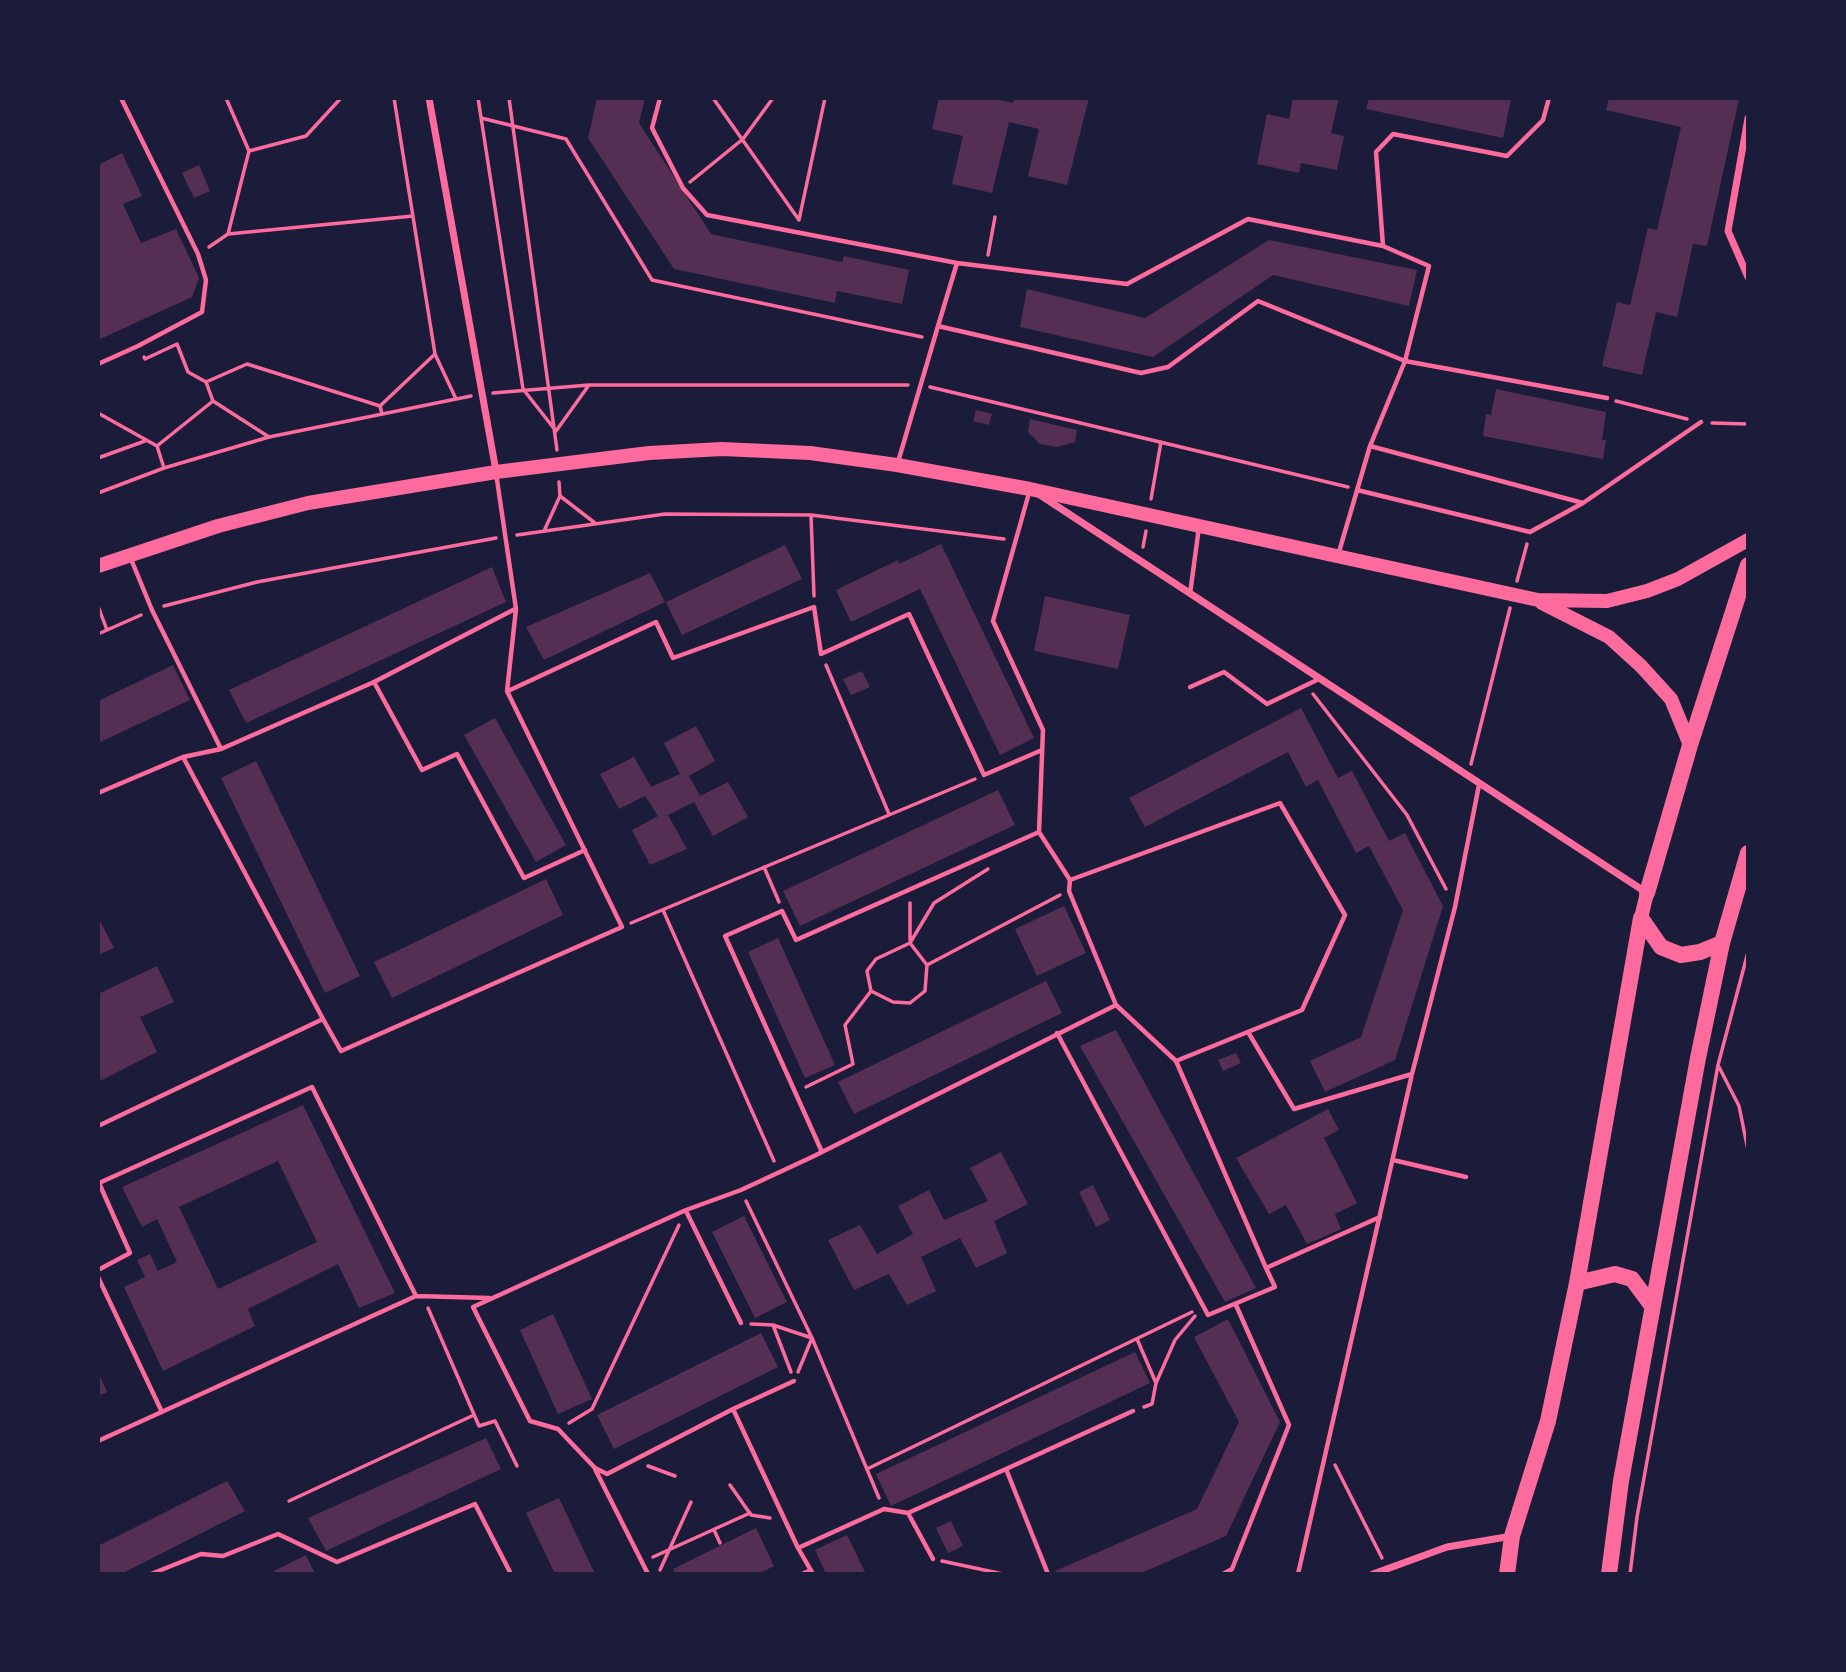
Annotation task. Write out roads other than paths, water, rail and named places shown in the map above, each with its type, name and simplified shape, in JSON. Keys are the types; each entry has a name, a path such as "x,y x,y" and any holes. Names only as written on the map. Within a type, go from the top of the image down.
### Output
{"main road":[{"path":"98,566 218,526 308,503 496,472 649,453 722,449 810,453 897,465 1030,489 1538,600 1607,601 1647,591 1678,579 1748,540"},
{"path":"1507,1574 1512,1536 1548,1421 1577,1283 1641,918 1690,745 1748,565"},
{"path":"1538,600 1609,637 1641,666 1671,699 1690,745"},
{"path":"1609,1574 1621,1481 1698,1058 1722,943 1748,853"},
{"path":"1641,918 1661,947 1681,955 1700,952 1722,943"},
{"path":"1577,1283 1615,1274 1632,1279 1652,1306"}],"street":[{"path":"429,98 496,472"},
{"path":"1748,118 1728,231 1748,277"},
{"path":"1030,489 1647,893"},
{"path":"1373,1574 1447,1547 1512,1536"}],"lane":[{"path":"98,364 202,312 206,280 198,254 121,98"},
{"path":"660,98 652,128 683,188 706,215 957,263 1127,284 1248,219 1383,246 1429,266 1405,361 1370,446 1338,556"},
{"path":"1383,246 1376,152 1393,134 1507,156 1543,120 1549,98"},
{"path":"897,465 957,263"},
{"path":"938,326 1141,373 1168,367 1258,301 1405,361 1607,398"},
{"path":"1357,490 1530,532 1583,503 1701,422"},
{"path":"1370,446 1583,503"},
{"path":"183,757 341,1051 622,927 507,691 516,609 496,472"},
{"path":"1030,489 993,621 1043,730 1039,832 1070,880 1069,891 1116,1005 1176,1061 1275,1287 1208,1315 1057,1033"},
{"path":"1190,594 1199,526"},
{"path":"129,555 152,610 221,749"},
{"path":"507,691 656,622 673,658 814,607 821,654 909,614 984,775 1042,750"},
{"path":"98,793 183,757 221,749 374,682 516,609"},
{"path":"1190,687 1224,672 1267,704 1318,679"},
{"path":"374,682 422,770 457,754 524,878 585,850"},
{"path":"1298,1574 1412,1074 1455,907 1479,785"},
{"path":"1070,880 1280,803 1345,915 1302,1010 1176,1061"},
{"path":"822,1152 725,936 782,911 796,940 1039,832"},
{"path":"648,1574 595,1468 558,1429 530,1422 473,1307 686,1210 779,1173 1116,1005"},
{"path":"98,1126 323,1019"},
{"path":"1248,1032 1294,1109 1412,1074"},
{"path":"98,1270 130,1253 99,1183 313,1087 416,1296"},
{"path":"1393,1160 1466,1177"},
{"path":"686,1210 741,1323"},
{"path":"1266,1268 1380,1217"},
{"path":"98,1277 162,1412"},
{"path":"98,1441 416,1296 492,1298"},
{"path":"1223,1574 1232,1569 1289,1425 1236,1305"},
{"path":"595,1468 607,1474 794,1381"},
{"path":"733,1409 798,1548 812,1572 802,1574"},
{"path":"798,1548 884,1509 908,1513 1133,1411"},
{"path":"1006,1469 1048,1574"},
{"path":"151,1574 201,1554 223,1556 278,1534 337,1562 475,1504 511,1574"},
{"path":"908,1513 933,1559"}]}
